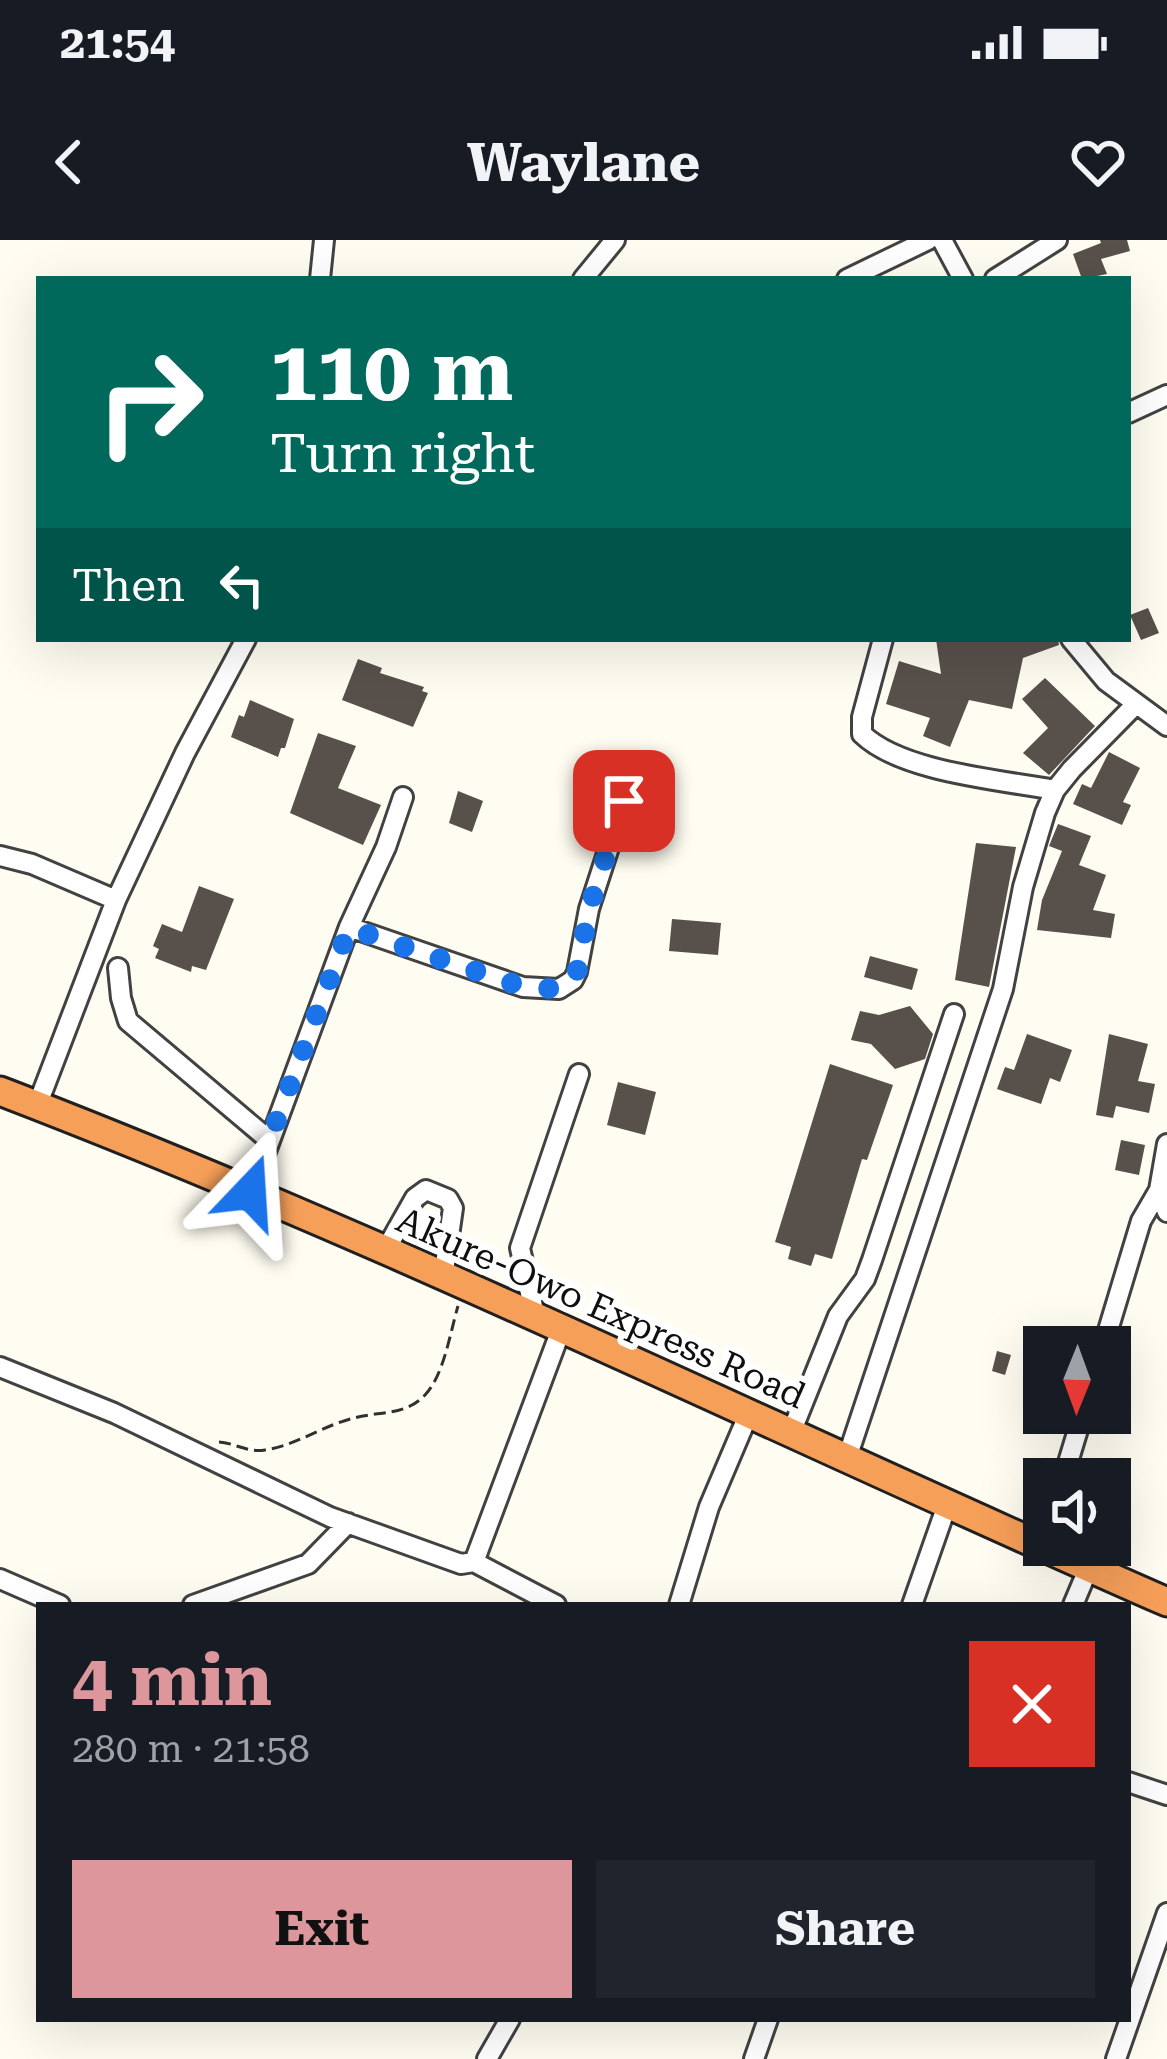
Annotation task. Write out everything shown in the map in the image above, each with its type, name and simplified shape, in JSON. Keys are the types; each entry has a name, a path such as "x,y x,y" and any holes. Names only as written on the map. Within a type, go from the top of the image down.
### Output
{"highway":[{"name":"Akure-Owo Express Road","path":"0,1091 386,1251 1023,1537"},
{"name":"Akure-Owo Express Road","path":"1085,1566 1167,1602"}],"street":[{"path":"320,276 324,240"},
{"path":"585,276 615,240"},
{"path":"854,276 928,240"},
{"path":"942,240 961,276"},
{"path":"999,276 1057,240"},
{"path":"1131,412 1167,395"},
{"path":"37,1106 116,900 244,642"},
{"path":"883,642 862,717 862,734 874,745 955,771 1055,790"},
{"path":"1073,642 1084,659 1167,726"},
{"path":"847,1458 1003,989 1023,886 1055,790 1136,705"},
{"path":"250,1192 349,928 404,797"},
{"path":"349,928 523,987 559,989 577,972 589,909 624,801"},
{"path":"0,856 32,864 116,900"},
{"path":"118,968 128,1022 269,1140"},
{"path":"791,1433 838,1316 865,1279 954,1014"},
{"path":"473,1562 549,1325 520,1248 579,1074"},
{"path":"1109,1326 1141,1221 1159,1190 1167,1144"},
{"path":"386,1251 416,1198 427,1190 448,1199 453,1208 454,1282"},
{"path":"1159,1190 1167,1212"},
{"path":"0,1367 114,1413 348,1523 461,1564 473,1562 546,1602"},
{"path":"681,1602 709,1507 749,1413"},
{"path":"913,1602 947,1505"},
{"path":"201,1602 308,1564 348,1523"},
{"path":"1073,1602 1089,1568"},
{"path":"0,1579 53,1602"},
{"path":"1131,1783 1167,1795"},
{"path":"1131,2017 1167,1913"},
{"path":"1147,1972 1167,1979"},
{"path":"487,2059 508,2022"},
{"path":"754,2059 767,2022"},
{"path":"1116,2059 1129,2022"}],"path":[{"path":"200,1456 223,1441 251,1451 274,1449 358,1417 396,1413 425,1395 435,1380 454,1282"}],"building":[{"path":"1127,240 1130,251 1101,259 1107,274 1081,276 1073,254 1101,243"},
{"path":"1148,608 1159,633 1141,640 1131,615"},
{"path":"936,642 1058,642 1023,658 1012,709 969,700 950,747 923,736 930,718 886,704 899,661 941,674"},
{"path":"358,659 382,668 380,673 424,687 422,691 428,693 413,727 342,700"},
{"path":"1045,678 1095,726 1049,775 1023,753 1048,728 1022,699"},
{"path":"250,700 294,719 278,757 231,737"},
{"path":"318,733 356,746 338,788 381,805 363,845 290,813"},
{"path":"1109,752 1140,768 1123,802 1131,805 1122,825 1073,804 1082,784 1091,788"},
{"path":"458,791 483,801 472,832 449,823"},
{"path":"1058,824 1091,836 1079,865 1106,875 1093,910 1115,914 1111,938 1037,930 1042,900 1062,851 1049,846"},
{"path":"976,843 1016,847 989,987 955,980"},
{"path":"199,886 234,899 206,970 192,966 191,972 155,958 159,949 153,946 162,924 182,932"},
{"path":"672,919 721,923 718,955 669,951"},
{"path":"870,956 918,969 912,990 864,977"},
{"path":"910,1006 933,1034 925,1059 895,1069 871,1044 851,1040 860,1011 879,1015"},
{"path":"1027,1034 1072,1050 1060,1082 1050,1078 1041,1104 997,1089 1005,1067 1014,1070"},
{"path":"1109,1034 1148,1044 1138,1081 1155,1084 1149,1113 1116,1106 1113,1118 1096,1115"},
{"path":"830,1064 893,1085 867,1160 862,1159 832,1259 815,1254 811,1266 788,1259 791,1247 775,1242"},
{"path":"618,1082 656,1092 645,1135 607,1125"},
{"path":"1121,1140 1145,1145 1139,1175 1115,1170"},
{"path":"997,1351 1011,1355 1005,1375 992,1371"}],"route":[{"path":"250,1192 349,928 523,987 559,989 577,972 589,909 624,801"}]}
